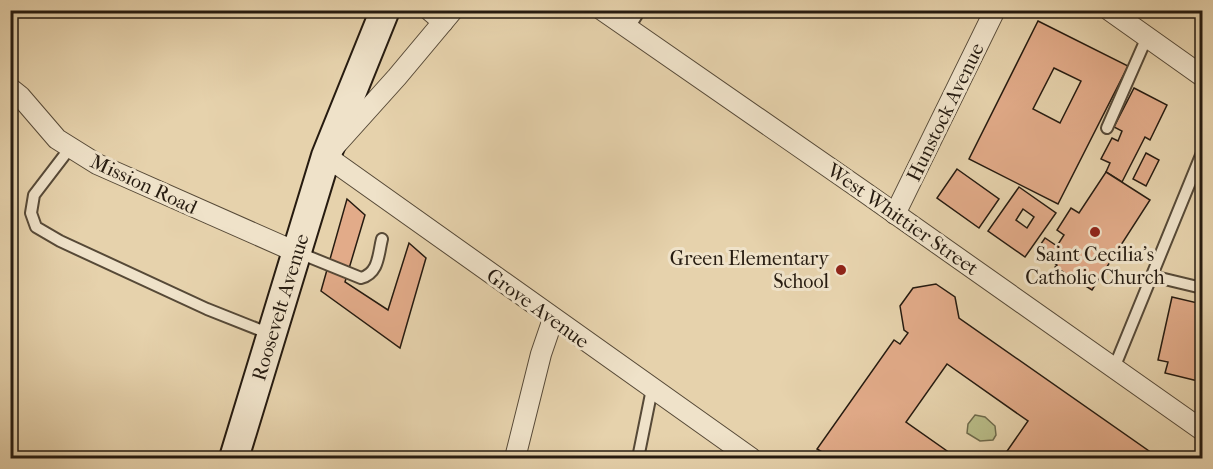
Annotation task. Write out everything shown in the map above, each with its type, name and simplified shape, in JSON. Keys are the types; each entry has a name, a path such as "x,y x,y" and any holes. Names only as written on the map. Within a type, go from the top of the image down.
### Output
{"main road":[{"name":"Roosevelt Avenue","path":"234,459 326,156 385,10"}],"street":[{"name":"West Whittier Street","path":"602,10 1203,429"},
{"name":"Hunstock Avenue","path":"895,214 995,10"},
{"path":"1109,10 1203,76"},
{"name":"Roosevelt Avenue","path":"326,156 397,77 442,14"},
{"name":"Mission Road","path":"10,88 20,96 57,139 97,164 296,252"},
{"name":"Grove Avenue","path":"326,156 751,459"},
{"path":"515,459 540,354 553,319"}],"lane":[{"path":"628,29 640,10"},
{"path":"1107,128 1148,37"},
{"path":"70,148 34,195 31,213 36,227 60,241 207,309 271,334"},
{"path":"1114,368 1203,153"},
{"path":"296,252 361,278 368,276 375,269 382,239"},
{"path":"1152,276 1203,288"},
{"path":"638,459 651,389"}],"green space":[{"path":"975,415 985,417 995,426 996,435 993,440 980,441 967,433 968,424"}],"building":[{"path":"1038,21 1128,66 1058,204 969,159","holes":["1054,68 1081,81 1060,123 1033,109"]},
{"path":"1134,88 1167,105 1150,140 1145,137 1122,182 1106,172 1110,163 1101,159 1112,138 1118,141 1122,131 1114,127"},
{"path":"1146,153 1159,160 1146,186 1133,179"},
{"path":"957,169 999,199 979,228 937,198"},
{"name":"Saint Cecilia's Catholic Church","path":"1106,172 1150,200 1092,290 1055,267 1057,265 1036,251 1045,238 1057,246 1064,235 1057,230 1071,208 1079,213"},
{"path":"1019,187 1056,213 1025,257 988,231","holes":["1023,209 1034,217 1027,228 1016,220"]},
{"path":"347,199 365,215 345,282 388,310 409,243 426,258 400,348 321,291"},
{"path":"936,284 955,297 959,318 1159,458 1066,458 1058,453 1054,458 1011,458 1005,454 1028,421 947,364 906,422 957,458 832,458 817,449 894,340 900,344 908,333 904,330 900,306 913,288"},
{"path":"1172,297 1202,304 1202,382 1165,373 1168,362 1158,360"}],"place":[{"name":"Saint Cecilia's Catholic Church","path":"1095,232"},
{"name":"Green Elementary School","path":"841,270"}]}
